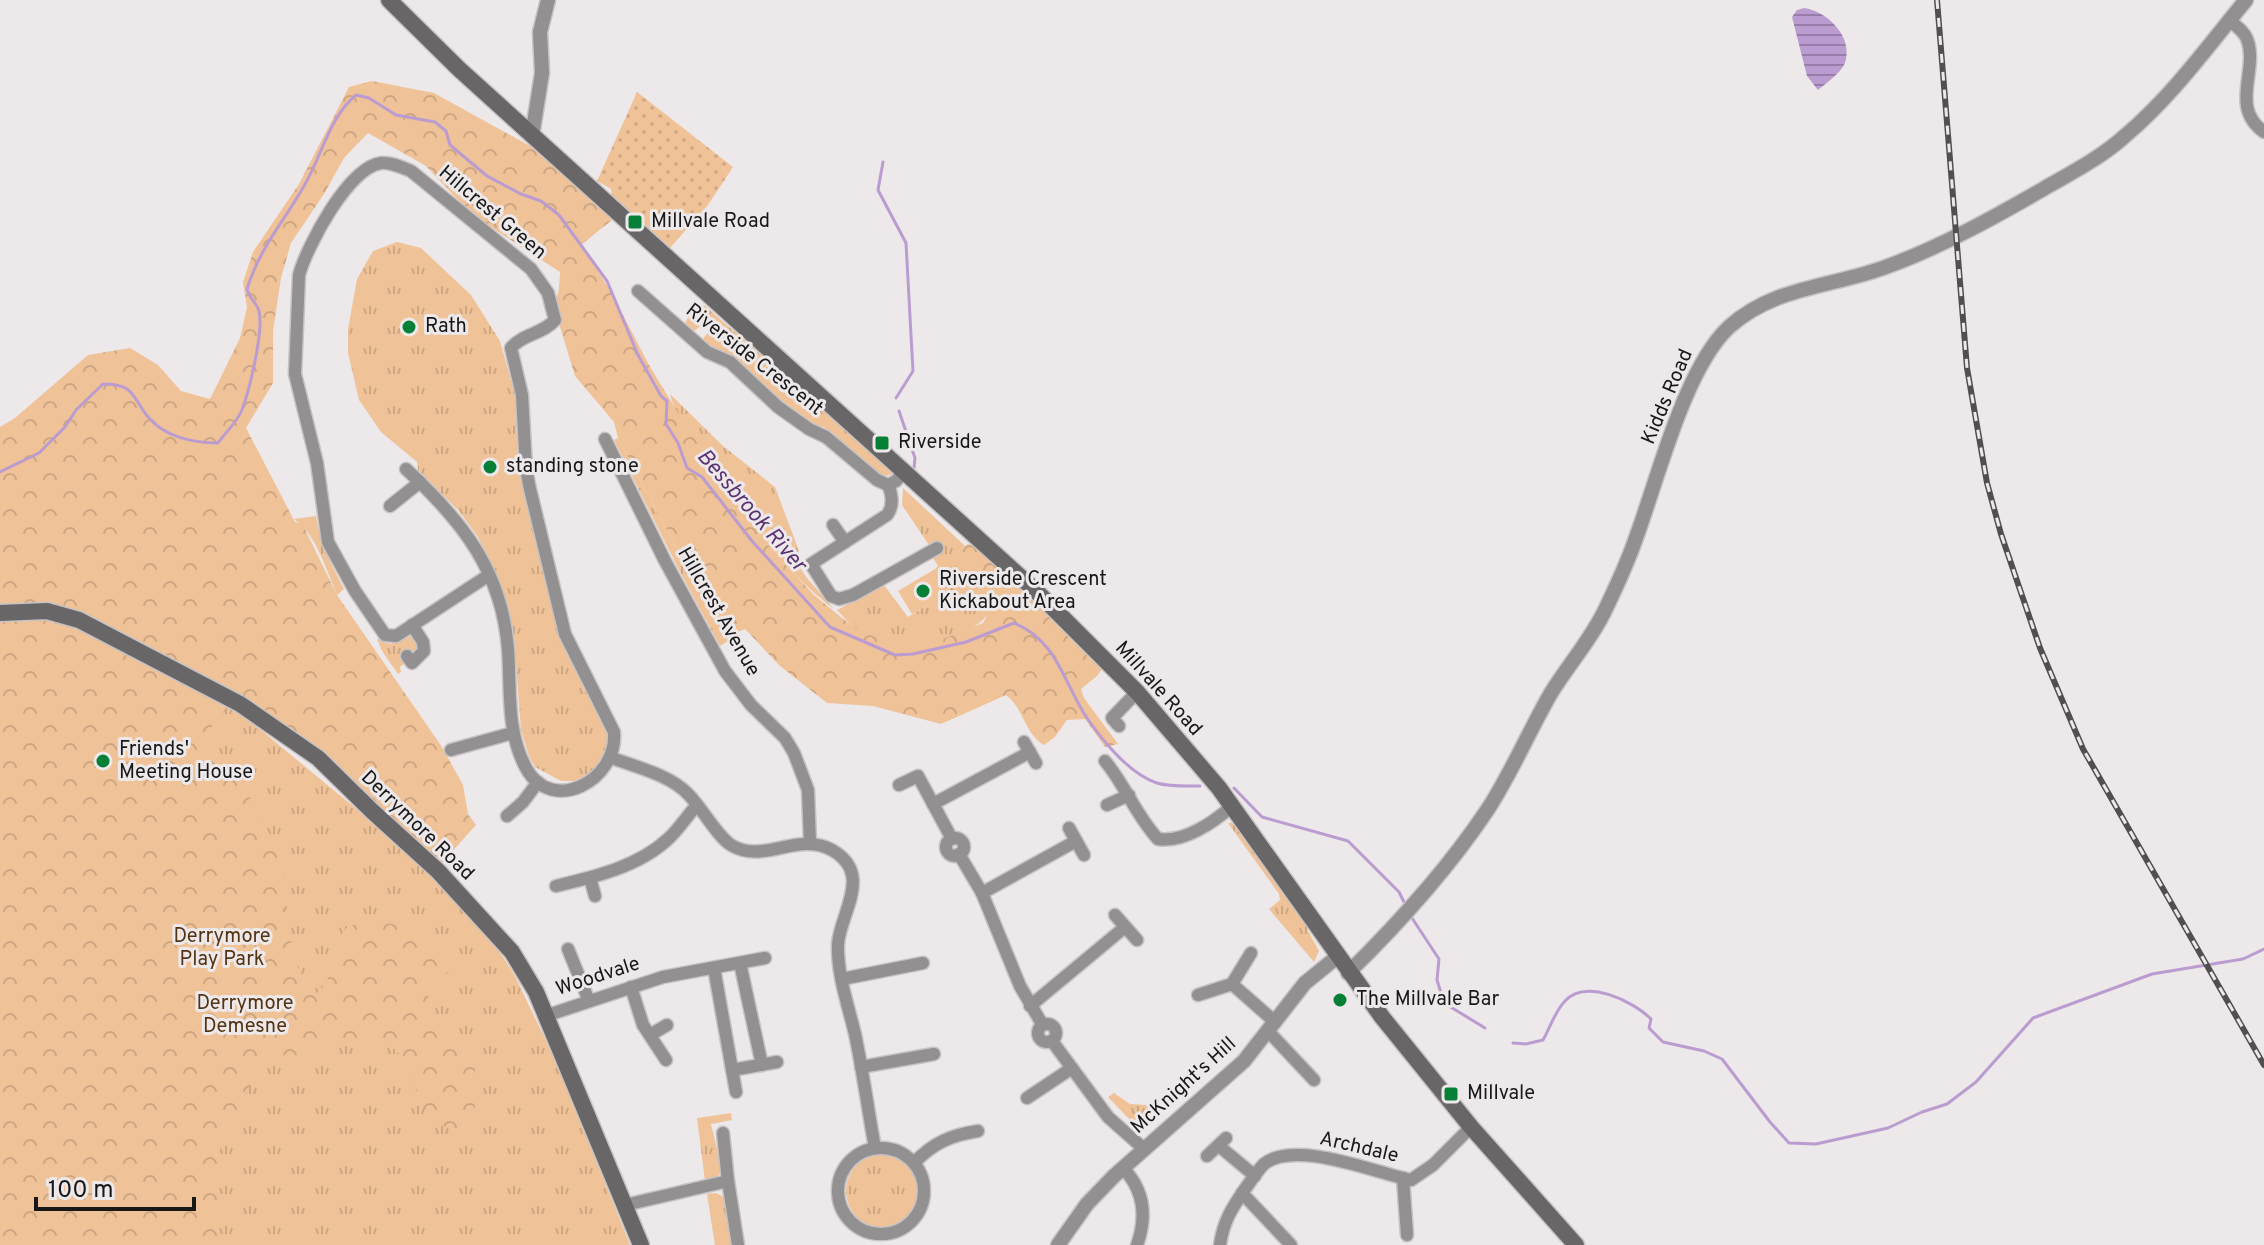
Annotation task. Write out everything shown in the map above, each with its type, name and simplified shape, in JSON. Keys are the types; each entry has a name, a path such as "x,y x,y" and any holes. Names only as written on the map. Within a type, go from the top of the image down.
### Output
{"main road":[{"name":"Millvale Road","path":"389,0 532,136 1037,592 1137,692 1232,806 1348,973 1471,1127 1576,1245"},
{"name":"Derrymore Road","path":"0,613 47,611 79,620 240,704 318,758 458,891 512,952 536,992 641,1245"}],"street":[{"path":"532,136 542,73 540,32 548,0"},
{"name":"Kidds Road","path":"1348,973 1449,863 1490,806 1551,693 1605,611 1636,539 1679,413 1714,344 1730,326 1766,301 1793,290 1882,269 1918,254 2092,161 2126,135 2156,106 2205,52 2246,0"},
{"path":"2229,20 2242,30 2248,41 2247,105 2249,116 2264,132"},
{"name":"Hillcrest Green","path":"489,575 391,637 380,631 328,542 317,463 295,374 299,275 303,260 343,191 360,175 380,163 411,171 531,269 548,293 555,320 549,327 517,341 511,348 522,395 526,469 565,634 614,732 612,758"},
{"name":"Riverside Crescent","path":"638,291 707,352 730,362 778,407 826,437 877,480 888,485"},
{"name":"Hillcrest Avenue","path":"605,439 724,671 751,705 785,738 794,753 808,790 810,843"},
{"path":"603,472 617,465"},
{"path":"406,469 462,526 489,575 501,610 508,647 513,733 518,753 528,772 538,782 549,788 574,789 596,778 612,758 646,770 687,792 728,843 740,850 764,851 810,843 835,852 850,873 852,899 838,945 875,1148"},
{"path":"904,472 888,485 891,511 811,564 813,570 831,596 839,599 853,595 937,548"},
{"path":"390,506 420,482"},
{"path":"833,525 845,542"},
{"path":"407,656 412,663 424,651 423,642 412,625"},
{"path":"1119,726 1112,718 1137,692"},
{"path":"458,732 457,749 513,733"},
{"path":"933,804 1030,752"},
{"path":"1105,761 1158,839 1186,835 1232,806"},
{"path":"899,785 918,776 952,839 960,840 963,845 959,854 982,893 1030,1006 1042,1024 1055,1026 1056,1036 1052,1041 1108,1117 1144,1149"},
{"path":"507,816 538,782"},
{"path":"1107,805 1129,795"},
{"path":"556,886 590,878 657,849 697,805"},
{"path":"1069,828 1084,855"},
{"path":"982,893 1076,841"},
{"path":"590,878 595,896"},
{"path":"1115,915 1137,940"},
{"path":"1030,1006 1125,927"},
{"path":"568,949 581,964 589,1001"},
{"path":"842,979 918,964 910,949"},
{"path":"1198,995 1232,984 1251,953"},
{"name":"McKnight's Hill","path":"1058,1245 1087,1204 1244,1061 1305,983 1337,957"},
{"name":"Woodvale","path":"545,1016 663,977 765,958"},
{"path":"740,963 762,1065"},
{"path":"714,968 736,1092"},
{"path":"1232,984 1272,1026 1315,1079"},
{"path":"631,987 643,1025 666,1060"},
{"path":"650,1035 667,1025"},
{"path":"861,1067 929,1055 928,1070"},
{"path":"732,1070 777,1062"},
{"path":"1027,1098 1072,1068"},
{"name":"Archdale","path":"1220,1245 1222,1227 1230,1210 1265,1164 1275,1158 1293,1155 1337,1161 1411,1180 1471,1127"},
{"path":"914,1163 928,1148 944,1139 978,1131"},
{"path":"723,1133 738,1245"},
{"path":"1207,1156 1223,1142 1255,1176"},
{"path":"875,1148 890,1149 914,1163 922,1176 925,1190 923,1204 916,1217 894,1239 864,1231 843,1213 838,1185 842,1172 862,1152 875,1148"},
{"path":"1123,1168 1135,1182 1145,1224 1137,1245"},
{"path":"1402,1227 1403,1178"},
{"path":"625,1205 728,1181"},
{"path":"1242,1193 1291,1245"}],"green space":[{"name":"Derrymore Play Park","path":"372,81 434,93 541,152 612,220 581,245 610,290 649,365 730,495 769,546 814,595 857,630 885,641 917,643 943,639 983,623 989,611 968,593 956,572 956,553 968,544 976,547 1064,624 1095,656 1102,669 1081,689 1084,698 1118,744 1105,747 1085,719 1067,720 1055,737 1044,745 1032,734 1006,695 941,724 873,706 827,703 780,666 745,629 736,633 684,562 618,438 614,422 575,376 554,307 560,272 472,215 426,166 368,133 344,158 291,243 281,278 273,331 273,383 246,428 295,522 302,523 337,595 442,747 463,785 468,814 476,825 441,864 298,746 233,703 212,724 208,749 255,804 282,861 292,952 306,987 316,994 322,988 331,972 344,929 368,919 401,926 435,945 451,968 426,989 432,1010 475,1069 475,1115 454,1132 430,1118 419,1103 412,1073 396,1050 375,1041 332,1042 309,1056 285,1055 266,1062 221,1134 216,1222 219,1245 0,1245 0,427 15,418 88,355 130,348 158,365 181,391 210,399 240,338 247,307 243,282 253,252 299,184 349,87"},
{"path":"637,92 733,167 708,205 670,248 612,195 611,189 597,181"},
{"path":"397,242 421,248 471,295 500,341 515,395 518,456 529,512 563,639 608,727 608,749 594,774 578,781 561,781 535,767 529,756 521,730 515,650 507,605 478,537 458,510 418,470 417,462 381,432 359,400 348,353 348,329 357,279 373,251"},
{"path":"696,301 892,469 892,474 885,476 871,469 824,427 797,415 739,363 708,347 702,340 710,330 703,324 693,332 683,328"},
{"path":"670,394 723,446 775,487 799,551 792,556 834,609 792,572 751,525 682,421"},
{"path":"618,438 684,562 738,635 720,646 614,440"},
{"path":"903,488 965,546 956,553 973,599 990,611 979,623 946,639 906,644 887,642 855,629 837,610 884,585 908,617 948,592 935,569 938,566 933,558 943,551 936,542 929,545 902,505"},
{"path":"316,516 323,544 344,589 337,595 314,543 294,519"},
{"name":"Riverside Crescent Kickabout Area","path":"935,569 949,592 912,614 898,591"},
{"name":"Derrymore Demesne","path":"0,627 216,693 411,854 499,951 515,976 557,1064 630,1245 0,1245"},
{"path":"410,636 419,647 416,654 400,667 398,674 377,639 390,644"},
{"path":"1228,823 1239,829 1309,927 1307,929 1319,951 1314,962 1269,909 1280,900 1279,894"},
{"path":"1114,1093 1130,1104 1165,1106 1139,1134 1108,1097"},
{"path":"731,1113 732,1120 711,1124 722,1170 715,1180 705,1181 697,1118"},
{"path":"876,1154 890,1154 904,1160 914,1170 920,1191 914,1212 904,1222 890,1228 876,1228 862,1222 852,1212 846,1198 846,1184 852,1170 862,1160"},
{"path":"716,1193 724,1197 731,1245 715,1245 707,1194"}],"shaded area":[{"path":"1804,8 1829,20 1846,44 1843,67 1818,90 1807,76 1792,17 1797,10"}],"waterway":[{"name":"Bessbrook River","path":"0,472 39,453 103,384 127,389 149,418 163,430 190,440 218,443 241,412 255,362 260,320 258,308 247,289 252,274 310,175 339,115 356,95 369,98 396,115 435,122 446,131 450,145 487,176 541,201 559,215 607,281 638,355 661,396 667,401 666,424 678,443 687,468 702,477 752,541 830,627 895,655 966,642 1014,623 1028,630 1049,650 1085,715 1126,764 1157,783 1200,786"},
{"path":"883,162 878,190 906,243 913,371 896,398"},
{"path":"899,411 915,458 914,468"},
{"name":"Bessbrook River","path":"1234,788 1262,817 1348,841 1399,892 1405,904"},
{"name":"Bessbrook River","path":"1410,915 1439,959 1437,980 1444,1003 1485,1028"},
{"name":"Bessbrook River","path":"1513,1043 1543,1040 1558,1010 1574,994 1597,992 1609,995 1643,1012 1651,1019 1649,1028 1663,1042 1704,1051 1722,1059 1789,1143 1816,1144 1888,1128 1947,1104 1976,1082 2033,1018 2152,974 2243,959 2264,949"}],"railway":[{"path":"1937,0 1967,368 1987,483 2001,534 2040,648 2083,749 2264,1065"}],"place":[{"name":"Millvale Road","path":"635,222"},
{"name":"Rath","path":"409,327"},
{"name":"Riverside","path":"882,443"},
{"name":"standing stone","path":"490,467"},
{"name":"Riverside Crescent Kickabout Area","path":"923,591"},
{"name":"Friends' Meeting House","path":"103,761"},
{"name":"The Millvale Bar","path":"1340,1000"},
{"name":"Millvale","path":"1451,1094"}]}
